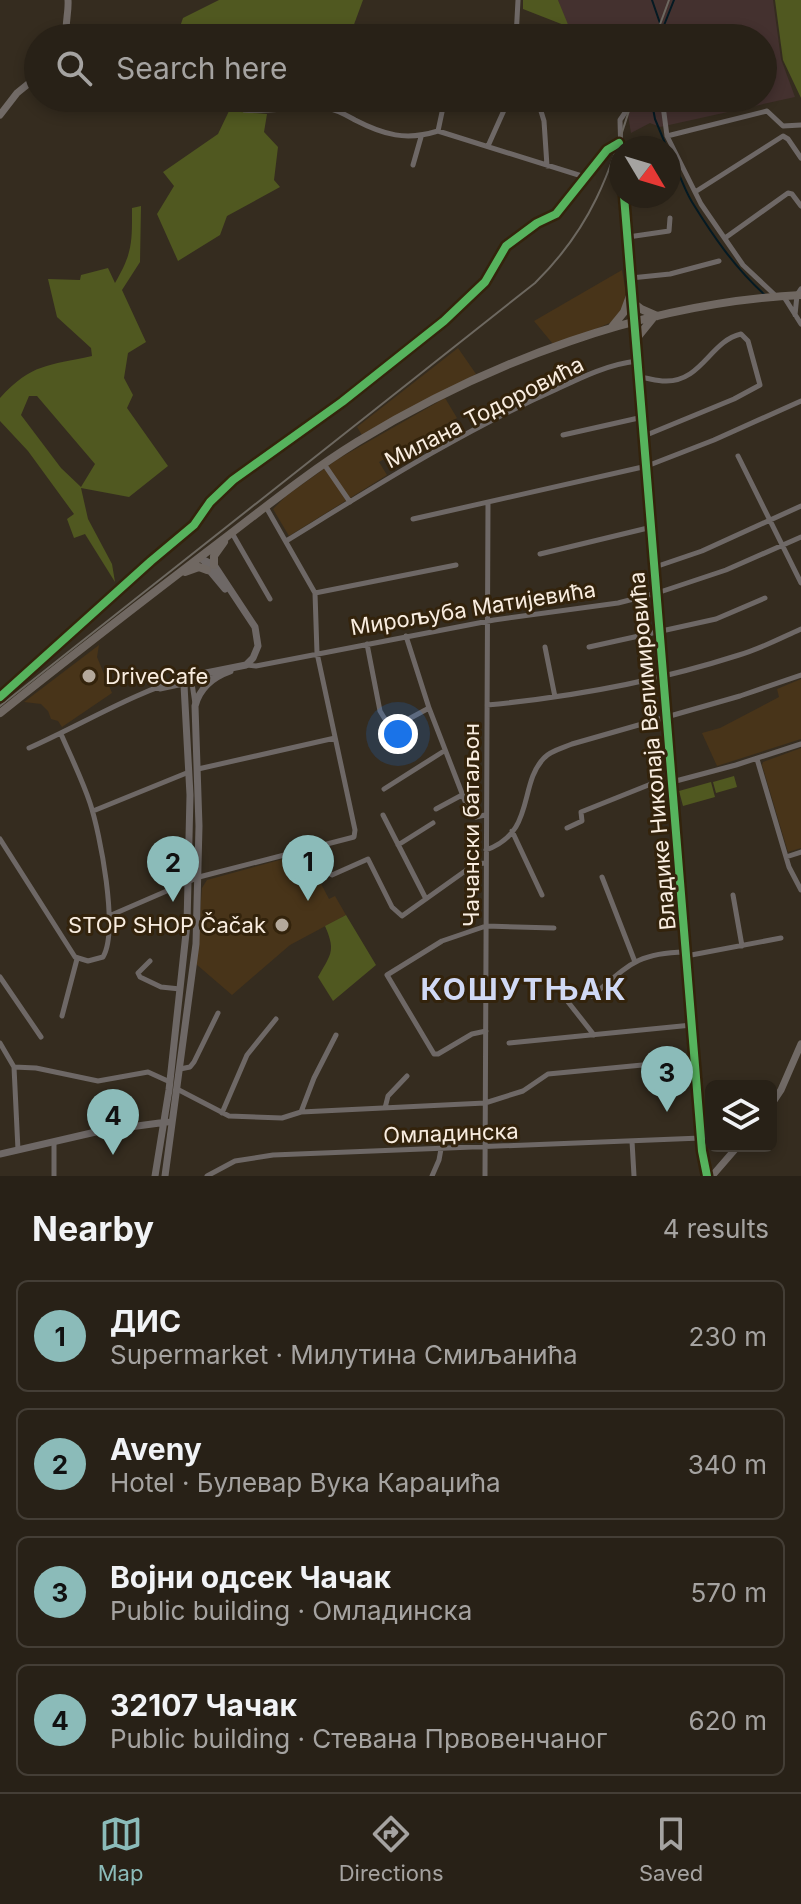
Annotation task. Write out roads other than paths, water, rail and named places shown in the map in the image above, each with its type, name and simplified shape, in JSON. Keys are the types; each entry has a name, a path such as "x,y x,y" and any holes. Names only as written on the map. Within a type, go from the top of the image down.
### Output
{"main road":[{"path":"67,24 68,0"},
{"path":"0,115 24,87"},
{"path":"613,328 624,312 632,290"},
{"path":"0,713 324,464 411,411 527,357 613,328 656,316 800,293"},
{"path":"632,302 656,316"},
{"path":"613,328 636,338 656,316"},
{"path":"180,573 199,567 210,568 229,535"},
{"path":"777,1095 801,1044"},
{"path":"710,1176 732,1152"}],"street":[{"path":"517,24 518,0"},
{"path":"338,112 398,138 421,137 438,131 585,177"},
{"path":"438,131 442,112"},
{"path":"488,146 503,112"},
{"path":"541,112 547,166"},
{"path":"620,136 624,112"},
{"path":"664,112 667,136 763,112"},
{"path":"768,112 783,126 801,125"},
{"path":"695,192 783,136 801,158"},
{"path":"413,165 421,137"},
{"path":"0,697 151,561 173,545 233,480 342,402 444,321 485,282 506,246 537,223 556,214 609,147"},
{"path":"681,164 695,192 743,265 780,296 801,324"},
{"path":"725,238 788,193 801,206"},
{"path":"625,208 634,323"},
{"path":"628,237 669,231 670,218"},
{"path":"631,278 670,274 719,261"},
{"path":"795,315 800,293"},
{"name":"Владике Николаја Велимировића","path":"634,323 701,1138 704,1168 710,1176"},
{"path":"639,377 669,381 689,376 728,340 739,334 747,338 760,385 644,436"},
{"name":"Милана Тодоровића","path":"286,541 458,439 544,394 605,369 638,361"},
{"path":"413,519 647,466 801,401"},
{"path":"563,435 643,417"},
{"path":"738,456 801,583"},
{"path":"324,464 350,502"},
{"name":"Чачански батаљон","path":"485,1176 488,503"},
{"path":"655,567 702,551 801,506"},
{"path":"109,916 199,877 354,837 317,653 315,593 266,507"},
{"path":"540,554 652,527"},
{"path":"229,535 270,599"},
{"name":"Мирољуба Матијевића","path":"192,679 246,665 256,666 487,621 601,606 657,593 726,570 801,537"},
{"path":"203,557 258,634 256,653 246,665"},
{"path":"315,593 456,565"},
{"path":"589,647 723,618 765,598"},
{"path":"487,705 555,697 663,675 741,655 801,629"},
{"path":"406,636 462,795 471,815 485,815"},
{"path":"367,644 378,704 391,729"},
{"path":"545,647 555,697"},
{"path":"29,748 170,682 216,677 236,668"},
{"path":"486,850 512,831 524,813 531,782 547,754 801,675"},
{"path":"195,706 200,693 216,677"},
{"path":"155,690 184,685 192,679"},
{"path":"165,1176 196,944 198,769 192,679"},
{"path":"155,1176 181,989 189,881 189,772 184,685"},
{"path":"381,734 429,708"},
{"path":"61,734 93,811 102,851 109,916 105,955 99,959 77,959"},
{"path":"198,769 335,738"},
{"path":"567,828 582,821 581,812 672,779 757,759 801,744"},
{"path":"384,789 444,751"},
{"path":"757,759 786,857 801,890"},
{"path":"93,811 189,772"},
{"path":"436,809 462,795"},
{"path":"383,815 426,899"},
{"path":"398,845 433,823"},
{"path":"512,831 542,895"},
{"path":"0,839 77,959 62,1016"},
{"path":"314,847 326,871 332,875 368,859 392,907 402,916 475,864 486,863"},
{"path":"786,857 801,852"},
{"path":"602,877 635,962"},
{"path":"733,895 742,946"},
{"path":"486,1031 475,1032 434,1054 387,975 442,941 486,926 554,928"},
{"path":"592,996 635,962 654,953 686,954 781,938"},
{"path":"150,961 138,973 140,977 161,987 181,989"},
{"path":"0,977 41,1037"},
{"path":"561,993 594,1035"},
{"path":"180,1069 190,1067 194,1062 218,1013"},
{"path":"222,1113 247,1055 276,1019"},
{"path":"509,1043 692,1025"},
{"path":"301,1112 336,1035"},
{"path":"0,1043 14,1067 18,1150"},
{"path":"177,1089 222,1113 240,1117 282,1118 301,1112 485,1103 523,1091 548,1074 695,1060"},
{"path":"14,1067 36,1068 98,1081 148,1072 170,1082"},
{"path":"385,1108 388,1096 407,1076"},
{"path":"0,1154 54,1141 173,1122"},
{"name":"Омладинска","path":"207,1176 235,1161 254,1157 701,1138"},
{"path":"54,1141 54,1176"},
{"path":"632,1141 634,1176"},
{"path":"432,1176 441,1149"}],"waterway":[{"path":"652,0 660,24"},
{"path":"665,24 674,0"},
{"path":"654,112 662,136"},
{"path":"681,178 708,227 734,263 765,295"}],"railway":[{"path":"660,24 669,0"},
{"path":"0,706 535,283 571,241 597,198 629,112"}],"place":[{"name":"DriveCafe","path":"89,676"},
{"name":"ДИС","path":"308,901"},
{"name":"Aveny","path":"173,902"},
{"name":"STOP SHOP Čačak","path":"282,925"},
{"name":"Војни одсек Чачак","path":"667,1112"},
{"name":"32107 Чачак","path":"113,1155"}],"district":[{"name":"КОШУТЊАК","path":"524,989"}]}
